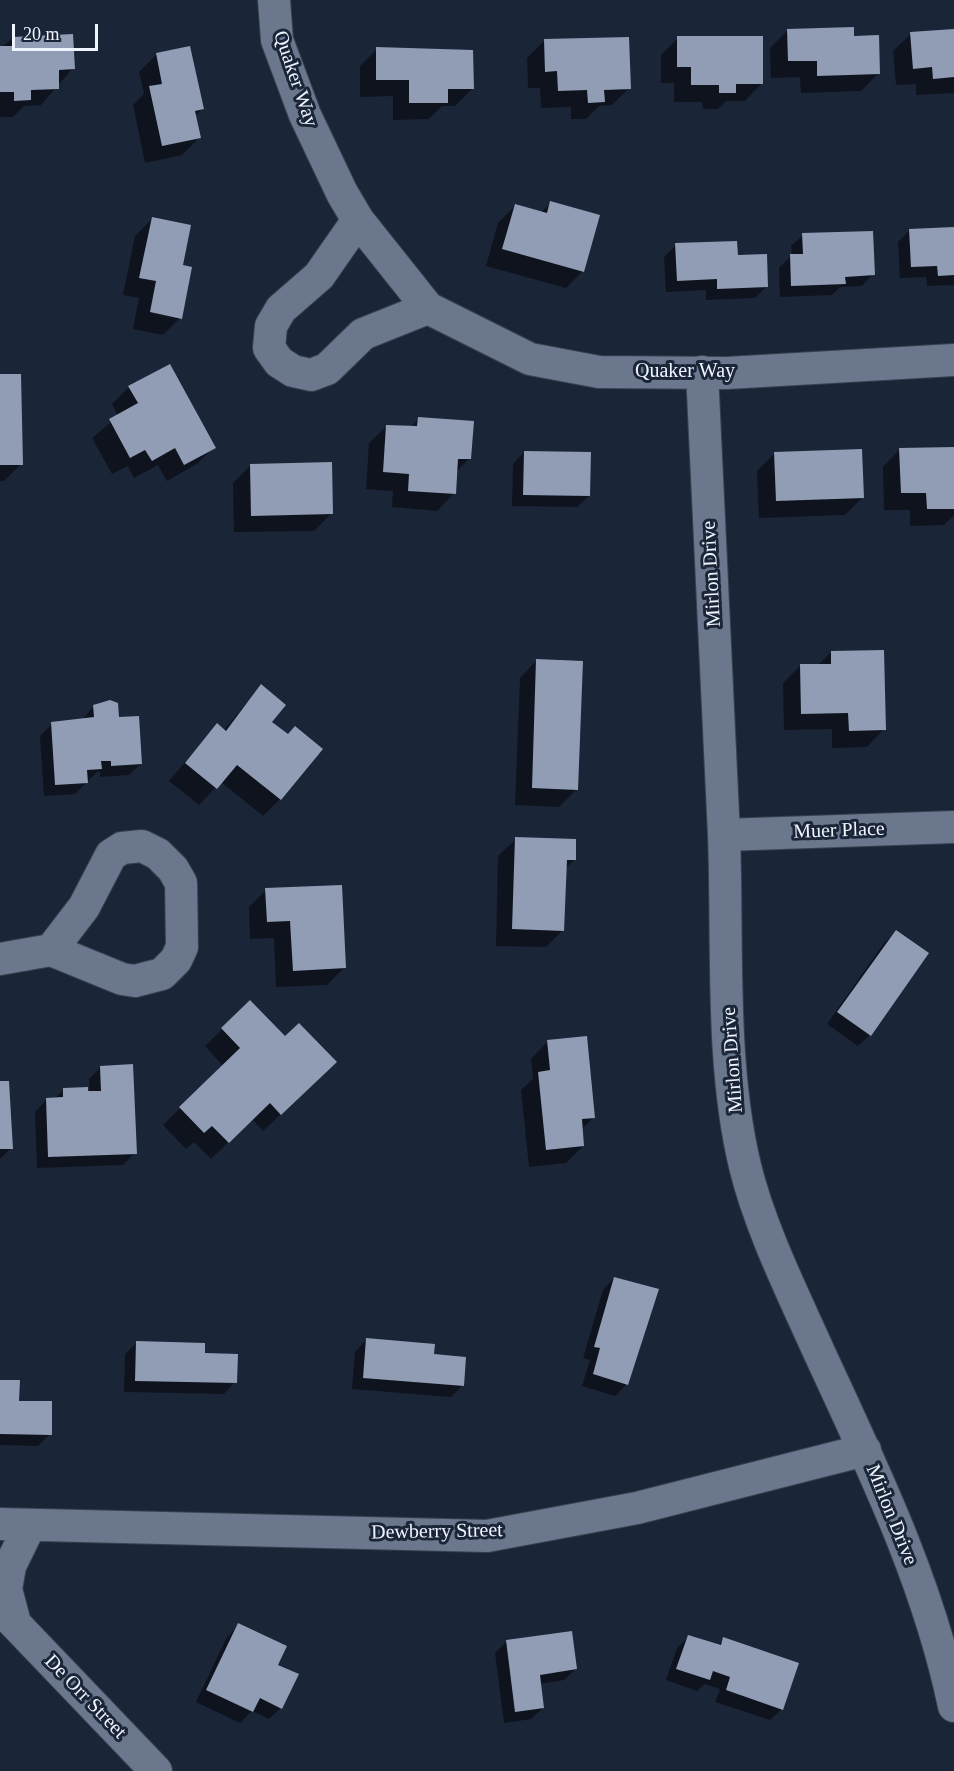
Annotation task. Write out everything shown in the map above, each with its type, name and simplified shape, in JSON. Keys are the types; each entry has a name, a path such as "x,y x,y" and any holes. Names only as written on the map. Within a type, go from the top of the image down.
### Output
{"street":[{"name":"Quaker Way","path":"274,0 277,40 305,115 342,193 358,220 428,308 530,359 599,372 702,372 954,360"},
{"path":"358,220 319,276 281,309 271,326 269,348 279,362 293,371 311,375 327,369 363,334 428,308"},
{"name":"Mirlon Drive","path":"702,372 724,835 730,1059 745,1168 780,1265 885,1492 943,1654 954,1706"},
{"name":"Muer Place","path":"724,835 954,827"},
{"path":"0,959 51,950 122,979 135,981 162,974 176,960 182,947 181,883 173,868 158,854 142,846 122,848 111,855 84,907 51,950"},
{"name":"Dewberry Street","path":"15,1524 487,1536 637,1508 865,1450"},
{"name":"De Orr Street","path":"15,1524 6,1589 7,1616 156,1771"}],"building":[{"path":"854,27 854,36 879,35 880,74 817,76 817,61 788,61 787,29"},
{"path":"954,29 954,77 933,79 932,67 913,69 910,32"},
{"path":"73,34 75,69 59,70 59,89 31,90 31,100 14,101 14,92 0,92 0,46 13,46 13,37"},
{"path":"677,36 763,36 763,84 736,84 736,93 719,93 719,85 691,85 691,67 677,67"},
{"path":"629,37 631,89 604,90 605,102 588,103 587,90 558,91 557,71 545,72 544,39"},
{"path":"190,46 204,109 195,111 201,138 162,146 149,86 162,84 156,53"},
{"path":"376,47 473,50 474,89 448,89 448,103 409,103 409,80 376,80"},
{"path":"550,201 600,215 584,272 502,249 515,204 547,213"},
{"path":"152,217 191,225 183,265 192,267 182,319 150,312 156,281 139,278"},
{"path":"954,227 954,275 938,276 937,266 911,267 909,229"},
{"path":"873,231 875,275 845,277 846,284 791,286 790,254 803,254 802,233"},
{"path":"737,241 738,255 767,254 768,287 717,289 717,279 677,281 675,243"},
{"path":"170,364 216,448 184,465 175,448 152,461 145,450 130,458 109,419 138,403 128,386"},
{"path":"0,374 21,374 23,465 0,465"},
{"path":"418,417 474,421 471,459 458,459 456,494 408,491 409,474 383,472 386,425 417,426"},
{"path":"954,447 954,509 927,509 926,493 901,493 899,448"},
{"path":"862,449 864,498 776,501 774,452"},
{"path":"524,451 591,452 590,496 523,495"},
{"path":"332,462 333,514 251,516 250,464"},
{"path":"884,650 886,730 849,731 848,713 801,714 800,664 831,664 831,651"},
{"path":"536,659 583,661 578,790 532,788"},
{"path":"261,684 286,705 272,722 288,734 295,726 323,749 281,800 237,765 217,789 185,763 217,723 226,731"},
{"path":"110,700 118,703 119,717 139,716 142,764 111,766 111,761 101,761 102,769 87,770 88,783 55,785 51,722 94,717 93,705"},
{"path":"515,837 576,839 576,860 567,860 564,931 512,929"},
{"path":"342,885 346,968 293,971 290,921 267,922 265,888"},
{"path":"896,930 929,953 871,1036 837,1012"},
{"path":"250,1000 285,1036 299,1023 337,1062 281,1115 270,1103 229,1143 212,1126 204,1133 179,1107 240,1048 221,1028"},
{"path":"587,1036 595,1118 582,1119 584,1146 546,1150 538,1072 550,1070 547,1040"},
{"path":"133,1064 137,1154 48,1157 46,1098 63,1097 63,1088 88,1087 88,1091 101,1091 100,1066"},
{"path":"0,1081 9,1081 13,1149 0,1149"},
{"path":"614,1277 659,1289 628,1385 593,1374 600,1348 594,1347"},
{"path":"366,1338 435,1344 434,1354 466,1357 464,1386 363,1378"},
{"path":"136,1341 205,1343 205,1353 238,1354 237,1383 135,1381"},
{"path":"0,1380 20,1380 19,1401 52,1401 52,1435 0,1434"},
{"path":"238,1623 287,1646 278,1665 299,1674 282,1709 260,1698 253,1712 206,1690"},
{"path":"572,1631 577,1669 540,1675 544,1708 515,1712 506,1640"},
{"path":"688,1635 721,1645 723,1637 799,1663 783,1710 726,1690 730,1677 713,1671 710,1680 676,1669"}]}
